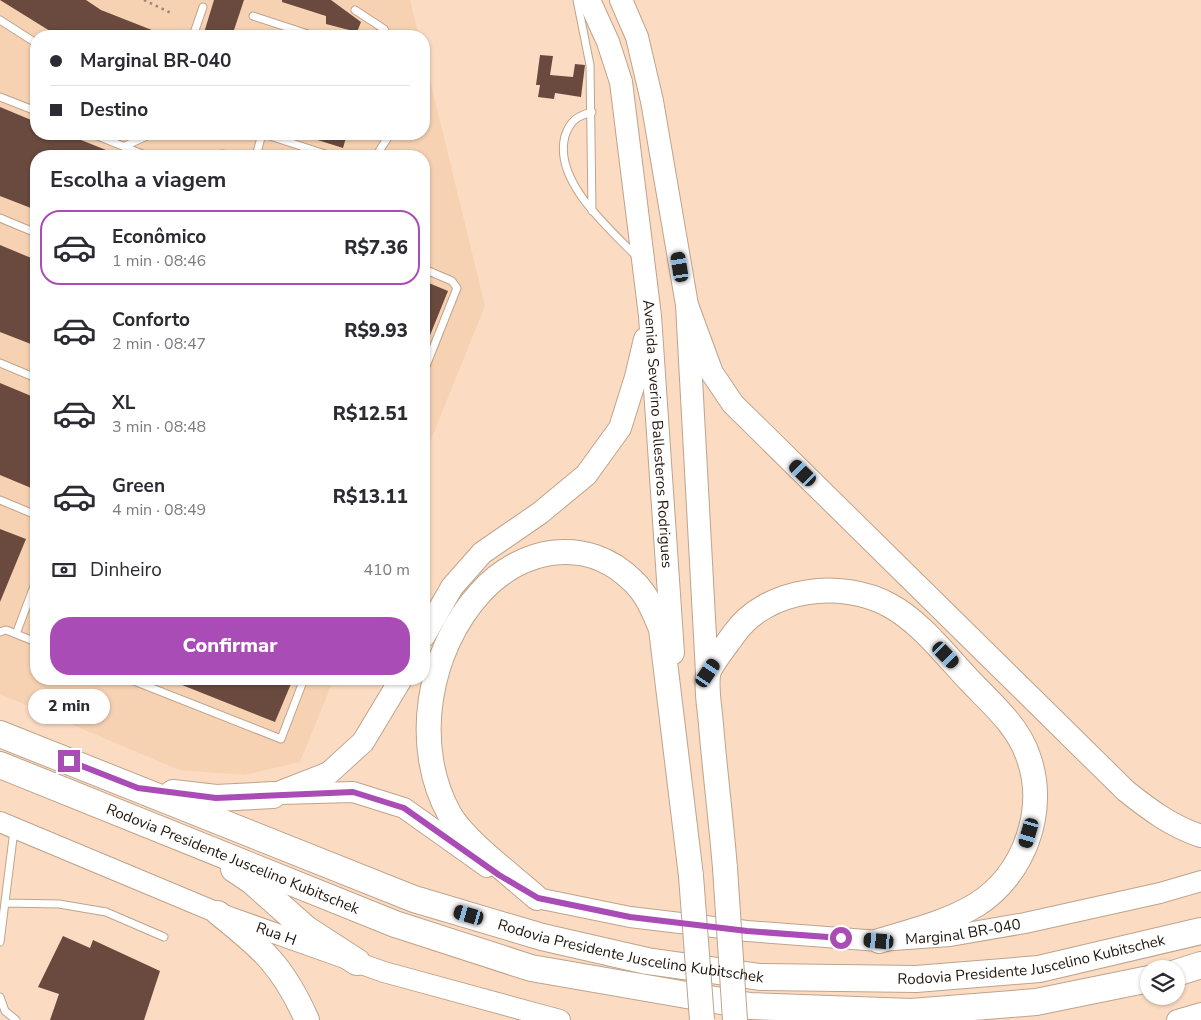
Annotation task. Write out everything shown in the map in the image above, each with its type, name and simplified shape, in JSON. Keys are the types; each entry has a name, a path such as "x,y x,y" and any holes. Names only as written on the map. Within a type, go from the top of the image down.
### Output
{"highway":[{"path":"538,898 476,844 450,815 436,777 429,744 429,706 436,673 462,617 480,593 501,574 526,558 549,553 574,551 613,564 634,581 651,604 661,629 682,796"},
{"path":"735,1020 725,868 708,673 738,629 751,616 770,603 796,594 838,591 868,596 890,605 927,636 1005,717 1018,736 1035,780 1033,821 1026,846 1014,870 976,905 939,924 879,941"},
{"name":"Rodovia Presidente Juscelino Kubitschek","path":"0,734 414,899 562,942 647,961 751,976 916,979 1039,969 1201,931"},
{"name":"Rodovia Presidente Juscelino Kubitschek","path":"0,765 395,924 531,968 750,1006 911,1012 1036,1002 1140,981"},
{"path":"138,788 216,798 273,795"},
{"name":"Avenida Severino Ballesteros Rodrigues","path":"682,796 692,876 702,1020"},
{"path":"200,845 252,881 306,929 357,962"},
{"path":"218,913 262,948 283,974 307,1020"},
{"path":"1185,970 1201,966"}],"main road":[{"name":"Avenida Severino Ballesteros Rodrigues","path":"589,0 608,42 620,82 644,263 650,316 682,796"},
{"path":"621,0 637,37 652,101 687,304 708,673"},
{"path":"687,304 712,374 733,404 1126,791 1164,820 1201,836"},
{"path":"430,626 452,588 482,554 540,513 586,475 620,428 636,377 650,316"},
{"path":"273,795 328,773 363,742 397,685"},
{"name":"Marginal BR-040","path":"273,795 353,792 404,808 499,875 538,898 630,917 747,931 879,941 950,936 1160,893 1201,881"},
{"name":"Rua H","path":"7,825 218,913 384,972 560,1020"},
{"path":"1177,1020 1201,1013"}],"lane":[{"path":"577,0 590,65 592,210"},
{"path":"195,30 202,6"},
{"path":"354,10 384,30"},
{"path":"253,16 296,30"},
{"path":"0,20 30,39"},
{"path":"0,97 30,109"},
{"path":"592,112 578,116 569,123 563,150 564,164 570,177 592,210 644,263"},
{"path":"109,140 134,150"},
{"path":"125,146 138,140"},
{"path":"282,140 312,150"},
{"path":"0,218 30,230"},
{"path":"430,272 452,281 457,288 430,356"},
{"path":"0,363 30,376"},
{"path":"0,500 30,512"},
{"path":"16,634 30,598"},
{"path":"0,632 6,630 30,640"},
{"path":"145,685 281,739 302,685"},
{"path":"0,942 5,903 3,891 7,825"},
{"path":"5,903 60,904 106,912 164,937"},
{"path":"0,997 4,1011 16,1020"}],"path":[{"path":"144,0 171,14"}],"shaded area":[{"path":"0,0 410,0 418,30 30,30 30,140 430,140 430,80 485,306 430,442 430,150 30,150 30,685 332,685 300,762 245,775 179,770 0,694"}],"building":[{"path":"0,0 86,0 101,10 152,30 48,30"},
{"path":"214,0 244,0 234,30 205,30"},
{"path":"282,0 331,0 361,22 358,30 349,30 326,24 326,16 282,2"},
{"path":"540,55 553,56 550,75 573,77 575,64 585,65 581,97 555,93 554,99 538,97 540,85 536,85"},
{"path":"0,107 30,120 30,140 81,140 106,150 30,150 30,208 0,196"},
{"path":"318,140 345,140 343,148"},
{"path":"0,245 30,258 30,344 0,332"},
{"path":"430,284 448,291 430,335"},
{"path":"0,383 30,396 30,488 0,475"},
{"path":"0,529 26,539 0,602"},
{"path":"182,685 290,685 275,722"},
{"path":"63,936 90,948 93,940 160,971 144,1020 50,1020 59,994 38,987"}],"route":[{"path":"69,761 138,788 216,798 353,792 404,808 499,875 538,898 630,917 747,931 841,938"}]}
